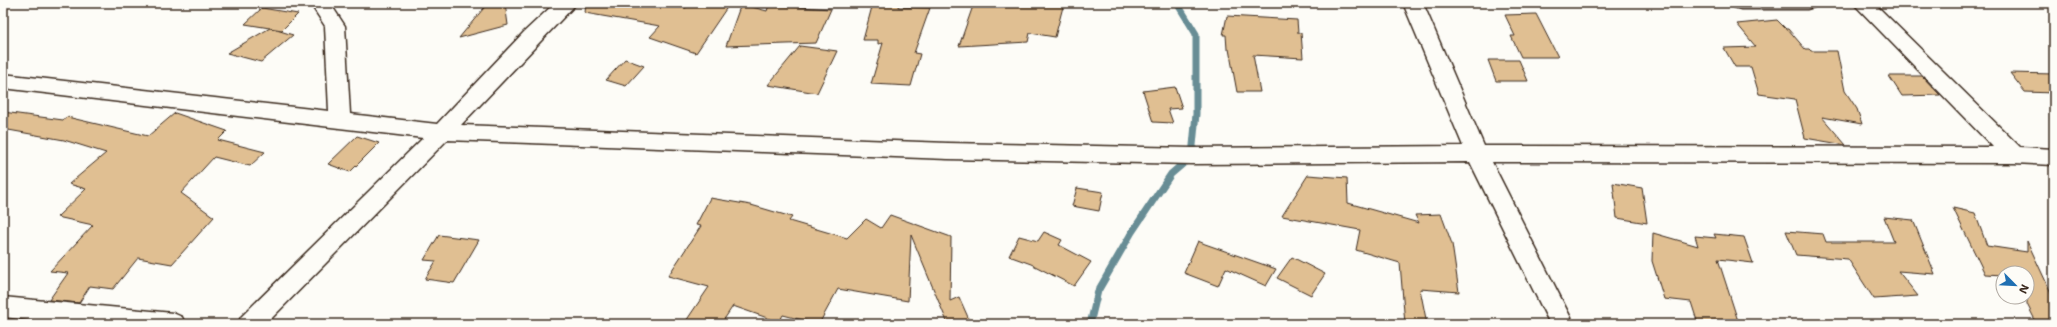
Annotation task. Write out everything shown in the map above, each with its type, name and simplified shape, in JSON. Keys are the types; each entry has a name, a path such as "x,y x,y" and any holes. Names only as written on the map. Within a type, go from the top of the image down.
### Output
{"street":[{"path":"320,3 335,26 340,120"},
{"path":"250,324 442,132 531,37 567,3"},
{"path":"1413,3 1477,154 1562,324"},
{"path":"1741,3 1807,3"},
{"path":"1863,3 2014,155"},
{"path":"3,81 442,132 1086,155 2014,155 2054,157"},
{"path":"3,307 173,324"}],"building":[{"path":"488,3 505,3 508,25 459,38"},
{"path":"586,3 667,3 686,8 690,3 730,3 696,53 650,37 660,26 585,13"},
{"path":"873,3 899,3 898,7 930,8 914,53 920,54 911,86 871,84 883,43 878,44 878,40 863,40"},
{"path":"974,3 1064,3 1055,37 1030,33 1028,42 959,46"},
{"path":"741,4 767,11 769,5 831,9 816,43 726,46"},
{"path":"262,8 298,14 282,30 245,24"},
{"path":"1536,14 1558,57 1521,57 1511,36 1515,36 1505,15"},
{"path":"1227,16 1297,20 1298,33 1301,33 1303,58 1253,55 1260,92 1237,92 1229,49 1227,49 1226,35 1223,35"},
{"path":"1777,20 1786,29 1788,29 1805,49 1809,49 1811,51 1837,51 1845,91 1857,109 1862,124 1822,117 1846,145 1805,138 1795,99 1759,94 1751,67 1735,67 1724,48 1756,47 1737,24"},
{"path":"270,28 293,35 261,62 227,53"},
{"path":"800,46 837,51 817,93 768,85"},
{"path":"625,59 644,66 626,86 606,80"},
{"path":"1488,60 1519,60 1528,81 1496,81"},
{"path":"2010,73 2054,74 2054,93 2025,92"},
{"path":"1889,76 1922,76 1940,95 1902,96"},
{"path":"1175,87 1182,108 1168,109 1173,123 1153,122 1143,91"},
{"path":"3,112 63,120 67,117 148,136 175,113 227,131 218,140 265,152 250,166 214,157 181,193 214,217 172,264 138,258 113,289 90,286 79,303 49,300 68,273 50,271 93,225 57,217 86,189 69,184 106,153 64,140 3,129"},
{"path":"357,136 379,143 350,172 328,164"},
{"path":"1308,175 1347,178 1348,203 1419,223 1415,215 1441,214 1452,244 1459,292 1420,289 1427,324 1405,324 1400,263 1356,250 1360,230 1282,216"},
{"path":"1613,183 1642,188 1647,223 1617,218"},
{"path":"1077,188 1103,192 1099,211 1072,206"},
{"path":"710,198 751,205 792,217 789,221 847,238 866,219 881,228 890,215 951,237 950,301 959,297 971,324 948,324 911,235 908,301 838,289 819,324 783,315 779,322 733,306 721,324 684,324 709,287 668,276 701,226 696,225"},
{"path":"1953,208 1975,213 1987,246 2027,252 2027,241 2054,299 2054,324 2037,324 2028,305 2035,305 2035,265 1995,265 1995,275 1985,274"},
{"path":"1884,217 1913,220 1935,274 1898,271 1918,296 1874,299 1848,259 1796,255 1786,231 1823,234 1826,242 1894,242"},
{"path":"1044,232 1062,240 1059,245 1091,262 1074,286 1031,264 1009,256 1019,236 1038,241"},
{"path":"1653,233 1698,246 1695,236 1716,238 1714,234 1744,237 1753,263 1718,259 1739,324 1698,324 1691,302 1664,299 1652,261"},
{"path":"439,235 479,240 454,283 425,279 436,261 424,260"},
{"path":"1198,241 1276,269 1266,286 1226,268 1218,286 1184,273"},
{"path":"1292,257 1325,274 1311,295 1277,278"}],"waterway":[{"path":"1090,324 1098,291 1132,232 1171,174 1192,156 1196,114 1196,34 1177,3"}]}
